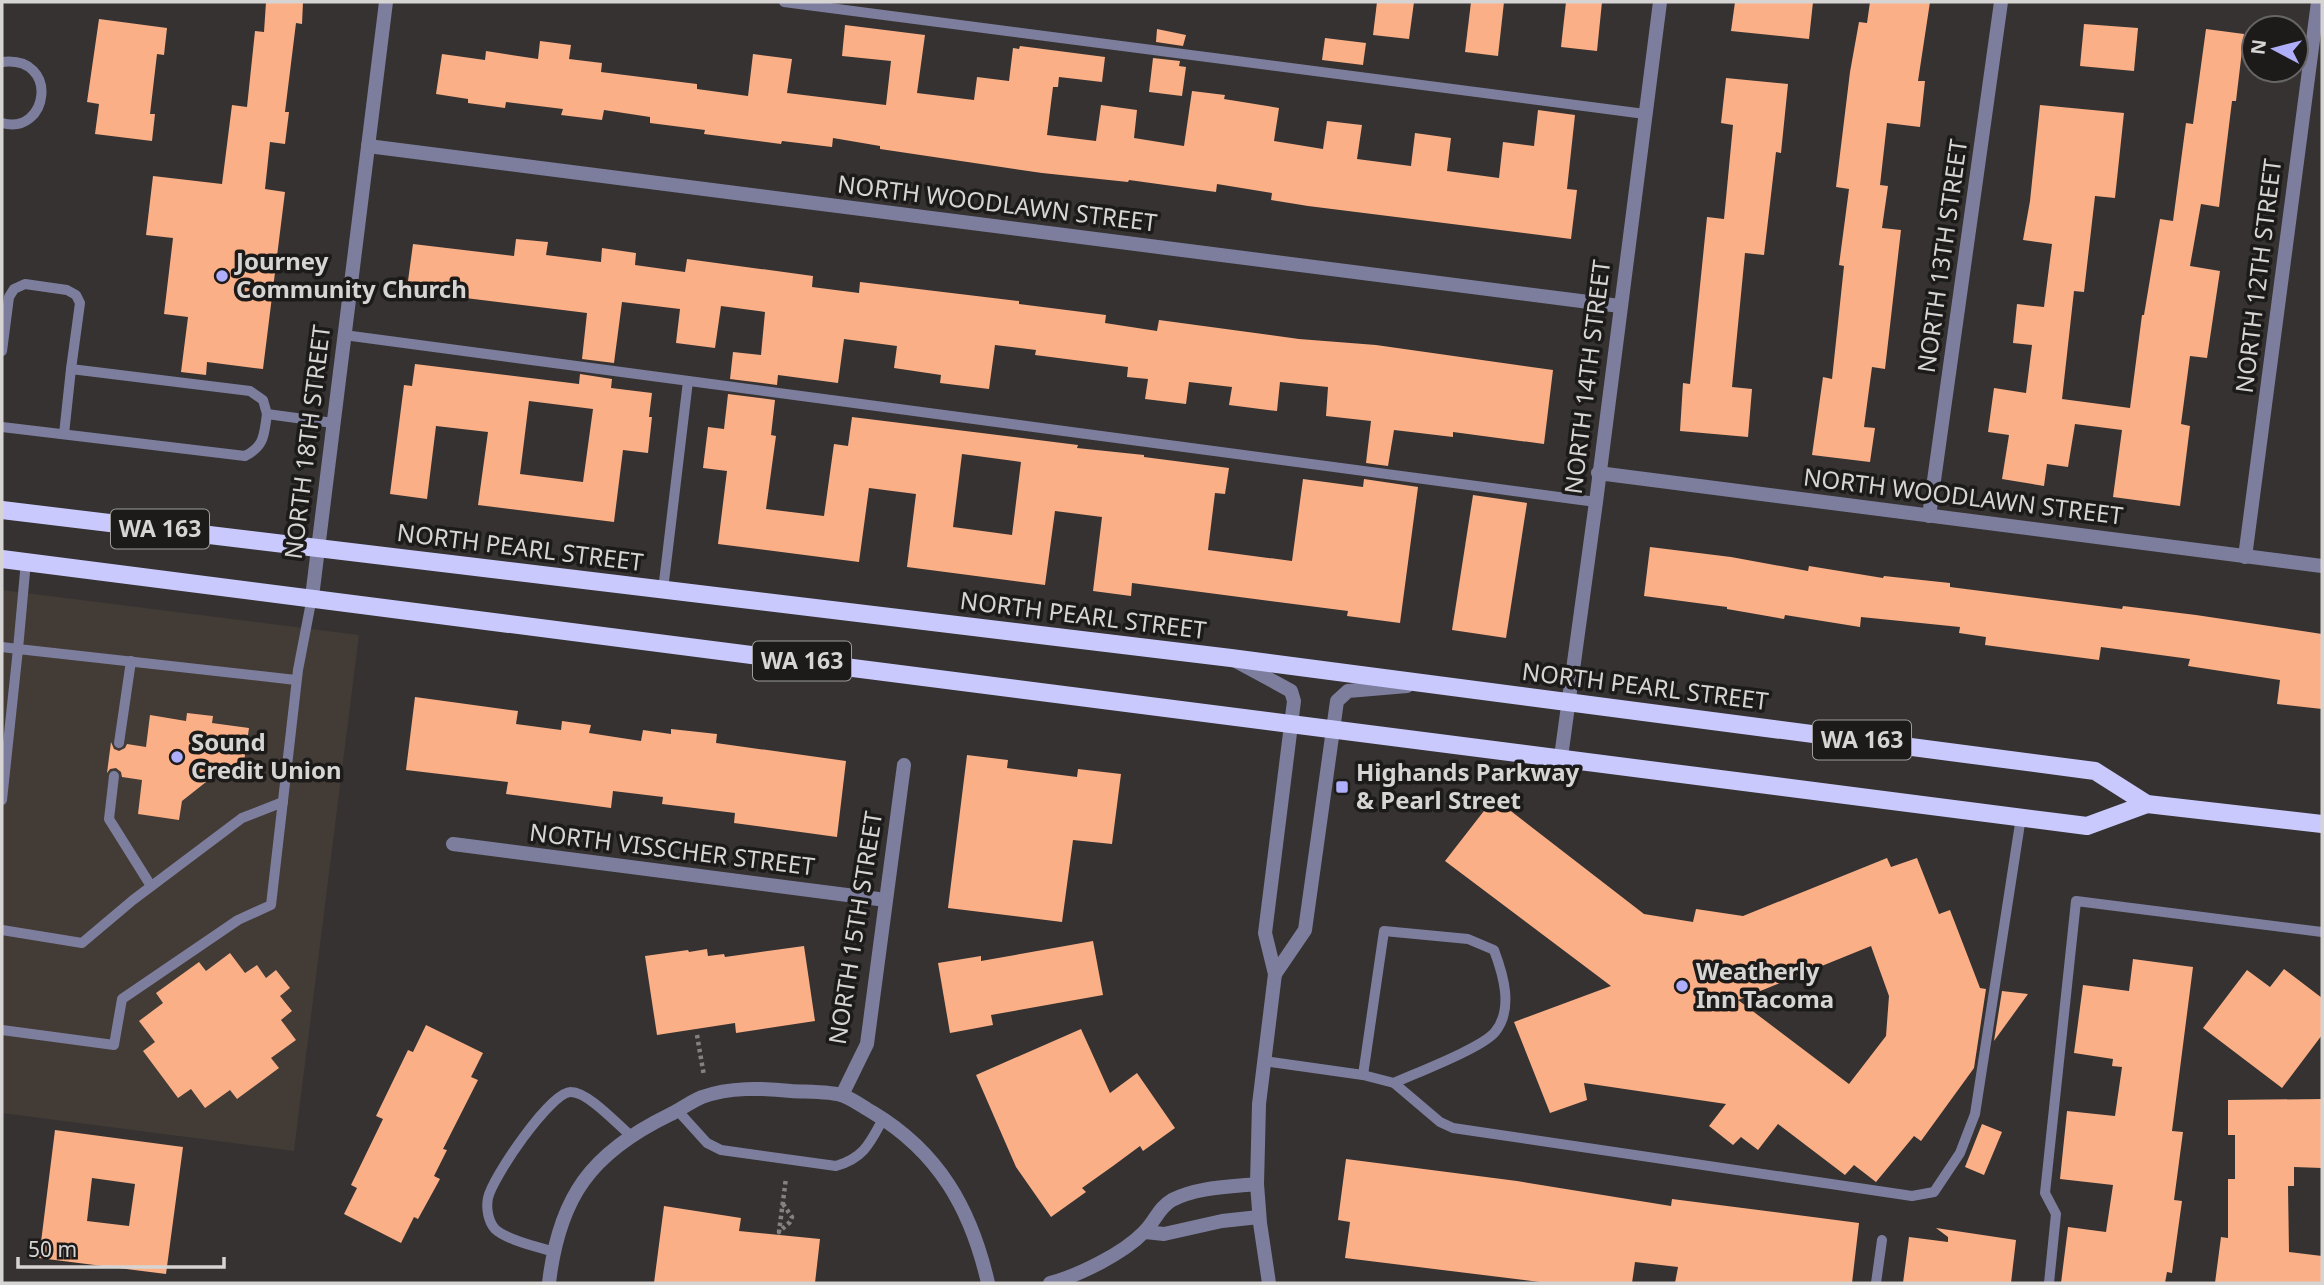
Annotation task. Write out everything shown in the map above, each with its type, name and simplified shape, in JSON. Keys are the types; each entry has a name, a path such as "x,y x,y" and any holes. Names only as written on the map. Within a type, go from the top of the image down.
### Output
{"main road":[{"name":"NORTH PEARL STREET","path":"2,510 1231,658 2095,771 2147,804 2322,824"},
{"name":"NORTH PEARL STREET","path":"2,559 2087,826 2147,804"}],"street":[{"name":"NORTH 18TH STREET","path":"312,597 386,2"},
{"name":"NORTH 14TH STREET","path":"1561,757 1660,2"},
{"name":"NORTH 13TH STREET","path":"1929,516 2001,2"},
{"name":"NORTH 12TH STREET","path":"2245,557 2318,2"},
{"name":"NORTH WOODLAWN STREET","path":"368,146 1620,306"},
{"name":"NORTH WOODLAWN STREET","path":"1598,473 2322,566"},
{"path":"1231,658 1291,691 1294,701 1265,933 1275,974 1259,1104 1257,1184 1269,1283"},
{"path":"1275,974 1305,930 1337,701 1348,691 1424,685"},
{"name":"NORTH 15TH STREET","path":"842,1095 867,1044 904,765"},
{"name":"NORTH VISSCHER STREET","path":"453,844 886,900"},
{"path":"549,1283 554,1252 568,1209 579,1185 601,1160 630,1136 700,1098 752,1088 842,1095 883,1119 921,1148 938,1168 956,1197 974,1236 988,1283"},
{"path":"1050,1283 1084,1270 1116,1252 1145,1231 1157,1212 1170,1201 1189,1193 1257,1184"},
{"path":"1145,1231 1164,1234 1222,1221 1259,1217"}],"lane":[{"path":"784,2 1645,114"},
{"path":"2,62 13,61 33,70 40,79 42,90 37,111 29,119 18,124 2,123"},
{"path":"2,351 9,297 14,289 24,284 67,290 76,295 80,303 64,434"},
{"path":"344,335 1596,502"},
{"path":"2,427 245,456 257,450 264,434 267,414 263,400 250,391 71,369"},
{"path":"663,590 688,381"},
{"path":"267,414 333,423"},
{"path":"2,800 26,561"},
{"path":"2,1030 114,1045 122,999 238,920 271,905 296,680 312,597"},
{"path":"2,647 296,680"},
{"path":"119,743 131,661"},
{"path":"114,776 109,819 151,886"},
{"path":"2,930 82,943 151,886 243,818 283,802"},
{"path":"1264,1061 1363,1075 1394,1083 1440,1122 1453,1128 1912,1196 1934,1192 1960,1153 1975,1114 2021,817"},
{"path":"2049,1283 2056,1214 2045,1193 2076,901 2322,933"},
{"path":"1363,1075 1384,931 1468,939 1494,950 1505,979 1504,1011 1496,1032 1480,1044 1394,1083"},
{"path":"554,1252 503,1235 495,1229 487,1210 495,1180 523,1138 556,1098 565,1092 575,1091 589,1099 630,1136"},
{"path":"678,1111 708,1143 721,1150 836,1166 851,1162 865,1150 883,1119"},
{"path":"1876,1283 1882,1240"}],"path":[{"path":"697,1035 709,1096"},
{"path":"783,1204 792,1217 779,1232 788,1159"}],"shaded area":[{"path":"2,590 359,635 294,1151 2,1113"}],"building":[{"name":"Journey Community Church","path":"266,2 303,2 302,24 296,23 285,112 289,112 285,144 270,142 265,189 285,192 263,369 207,362 206,375 181,372 188,317 164,314 173,238 146,235 153,176 222,184 232,105 247,107 255,31 264,32"},
{"path":"1377,2 1414,2 1409,39 1373,35"},
{"path":"1471,2 1504,2 1498,56 1465,52"},
{"path":"1566,2 1602,2 1597,51 1561,47"},
{"path":"1735,2 1813,2 1809,39 1731,31"},
{"path":"1870,2 1930,2 1918,81 1925,81 1920,127 1887,123 1880,185 1888,186 1882,228 1901,230 1885,369 1872,367 1864,427 1875,428 1870,462 1812,455 1823,377 1832,379 1844,266 1839,265 1849,189 1836,187 1850,72 1859,22 1867,23"},
{"path":"99,19 167,28 164,55 157,54 150,114 155,114 152,141 95,134 99,104 87,102"},
{"path":"2084,24 2138,28 2134,71 2080,66"},
{"path":"845,25 925,35 917,93 974,100 977,77 1009,81 1013,48 1019,49 1020,46 1105,57 1102,82 1059,77 1058,87 1053,87 1047,135 1096,141 1101,105 1137,110 1134,138 1184,146 1192,91 1225,95 1224,99 1279,108 1274,141 1323,149 1327,121 1362,125 1357,159 1411,166 1415,133 1451,138 1447,171 1499,178 1503,142 1534,146 1538,110 1575,115 1567,189 1577,190 1571,239 1308,206 1271,200 1272,193 1217,184 1216,192 1129,180 1042,173 880,149 880,146 833,138 832,147 782,141 781,144 704,134 705,130 650,123 650,117 604,110 602,120 561,115 563,109 506,102 505,108 468,103 468,99 436,94 442,54 485,60 486,51 538,59 540,41 571,45 569,59 602,63 601,72 697,84 697,89 748,96 753,54 792,59 787,93 886,105 891,61 842,56"},
{"path":"1157,29 1186,35 1183,46 1156,42"},
{"path":"2206,29 2240,33 2236,101 2232,101 2219,207 2201,204 2190,266 2220,271 2207,358 2190,356 2181,424 2190,426 2180,506 2113,497 2122,430 2075,424 2068,467 2047,464 2044,486 2002,479 2009,435 1988,432 1994,388 2026,393 2032,345 2013,343 2017,304 2044,307 2052,244 2023,240 2040,105 2124,113 2115,198 2095,196 2084,292 2074,291 2062,399 2130,408 2142,315 2160,219 2173,221 2186,123 2193,124"},
{"path":"1325,38 1366,43 1363,65 1322,60"},
{"path":"1153,58 1180,61 1179,66 1186,67 1182,96 1149,92"},
{"path":"1726,78 1788,84 1781,153 1776,152 1764,255 1745,253 1732,387 1752,389 1748,437 1680,431 1683,383 1690,384 1707,217 1724,219 1733,125 1721,123"},
{"path":"516,239 548,242 546,255 601,262 602,248 636,253 635,265 685,272 687,259 813,276 812,287 859,293 860,282 1019,301 1019,304 1106,315 1105,323 1157,331 1159,320 1299,339 1376,345 1553,370 1544,444 1453,432 1453,437 1394,430 1388,466 1366,463 1371,421 1326,416 1328,387 1280,382 1277,411 1229,405 1232,387 1189,382 1186,404 1145,399 1148,379 1127,377 1128,367 1035,355 1036,350 995,345 989,389 940,383 941,375 894,368 897,346 844,339 838,383 778,375 777,385 730,379 733,352 761,355 765,312 721,306 715,348 676,343 680,309 622,302 614,363 582,359 587,313 433,294 434,284 408,281 413,244 514,256"},
{"path":"415,364 579,384 580,374 612,379 611,388 652,393 648,453 623,450 614,522 478,505 488,432 436,426 427,499 390,494 404,385 412,386","holes":["529,401 593,409 583,482 520,474"]},
{"path":"728,394 775,400 771,435 776,436 766,509 824,516 834,444 848,446 852,417 1078,445 1077,448 1229,468 1225,494 1215,493 1208,550 1292,561 1303,479 1363,487 1364,479 1418,487 1400,623 1347,616 1348,611 1132,583 1131,596 1093,591 1102,517 1055,511 1045,585 907,567 916,494 869,488 859,562 718,544 727,471 703,468 708,427 724,429","holes":["962,454 1021,462 1012,535 953,527"]},
{"path":"1473,495 1527,503 1506,638 1452,630"},
{"path":"1650,547 1731,557 1808,571 1809,566 1883,578 1950,583 1950,587 2122,609 2123,606 2196,615 2322,634 2322,709 2277,704 2280,680 2188,666 2190,659 2101,647 2099,660 1985,645 1986,637 1959,633 1960,627 1861,617 1860,627 1785,615 1784,619 1727,607 1644,596"},
{"path":"415,697 518,711 516,724 561,730 562,721 591,725 589,733 641,741 643,730 671,734 671,729 717,734 716,743 846,761 837,837 734,823 735,813 662,804 663,797 613,791 611,808 506,794 508,782 406,770"},
{"name":"Sound Credit Union","path":"187,713 213,716 212,723 249,728 243,769 225,767 182,801 179,820 138,814 142,780 122,777 116,768 107,773 111,742 114,749 119,751 127,744 146,747 150,715 186,721"},
{"path":"967,755 1008,760 1007,768 1077,777 1078,769 1121,774 1112,844 1073,840 1062,922 948,908"},
{"name":"Weatherly Inn Tacoma","path":"1494,798 1644,914 1693,922 1696,909 1743,916 1887,858 1891,867 1917,858 1939,914 1950,910 1980,988 1986,989 1974,1068 1921,1141 1914,1136 1876,1182 1854,1165 1845,1175 1778,1124 1758,1150 1741,1137 1733,1145 1709,1126 1726,1104 1584,1083 1587,1100 1550,1113 1514,1022 1611,986 1445,861","holes":["1871,946 1889,996 1886,1036 1849,1084 1738,1000"]},
{"path":"1093,941 1103,995 991,1015 993,1025 950,1033 938,963 981,956 981,961"},
{"path":"804,946 815,1021 736,1033 735,1023 657,1035 645,956 707,949 708,956 724,954 725,957"},
{"path":"230,953 245,973 257,965 266,978 276,970 290,988 280,996 292,1011 281,1020 296,1040 271,1058 279,1068 237,1099 230,1090 205,1108 191,1089 178,1098 143,1051 155,1042 139,1021 163,1003 156,993 199,962 206,971"},
{"path":"2133,959 2193,967 2172,1131 2183,1132 2174,1200 2182,1201 2172,1273 2167,1272 2165,1283 2061,1283 2068,1227 2106,1232 2113,1185 2060,1179 2067,1111 2115,1116 2122,1067 2112,1066 2113,1059 2074,1053 2083,985 2129,991"},
{"path":"2284,969 2322,998 2322,1035 2282,1088 2203,1028 2247,970 2270,987"},
{"path":"2002,991 2028,994 1994,1041"},
{"path":"426,1025 483,1053 471,1077 478,1080 443,1149 447,1150 434,1176 440,1179 418,1219 414,1217 401,1243 344,1214 357,1188 351,1185 383,1119 376,1116 408,1050 413,1052"},
{"path":"1081,1029 1110,1093 1137,1073 1175,1128 1143,1151 1140,1146 1082,1188 1086,1192 1051,1217 1016,1167 976,1075"},
{"path":"2322,1099 2322,1168 2294,1167 2294,1186 2288,1186 2289,1252 2322,1256 2322,1283 2215,1283 2221,1237 2228,1238 2228,1179 2235,1179 2235,1135 2228,1135 2228,1100"},
{"path":"1982,1124 2002,1132 1984,1175 1965,1167"},
{"path":"55,1130 183,1147 166,1274 39,1258","holes":["92,1178 135,1184 129,1226 87,1221"]},
{"path":"1346,1159 1517,1181 1671,1206 1672,1199 1859,1223 1852,1283 1675,1283 1678,1267 1635,1262 1632,1283 1548,1283 1345,1258 1350,1222 1338,1220"},
{"path":"664,1206 741,1218 739,1231 820,1239 815,1283 654,1283"},
{"path":"1936,1228 2016,1240 2011,1283 1903,1283 1909,1237 1948,1242 1948,1237"}],"place":[{"name":"Journey Community Church","path":"222,276"},
{"name":"Sound Credit Union","path":"177,757"},
{"name":"Highands Parkway & Pearl Street","path":"1342,787"},
{"name":"Weatherly Inn Tacoma","path":"1682,986"}]}
